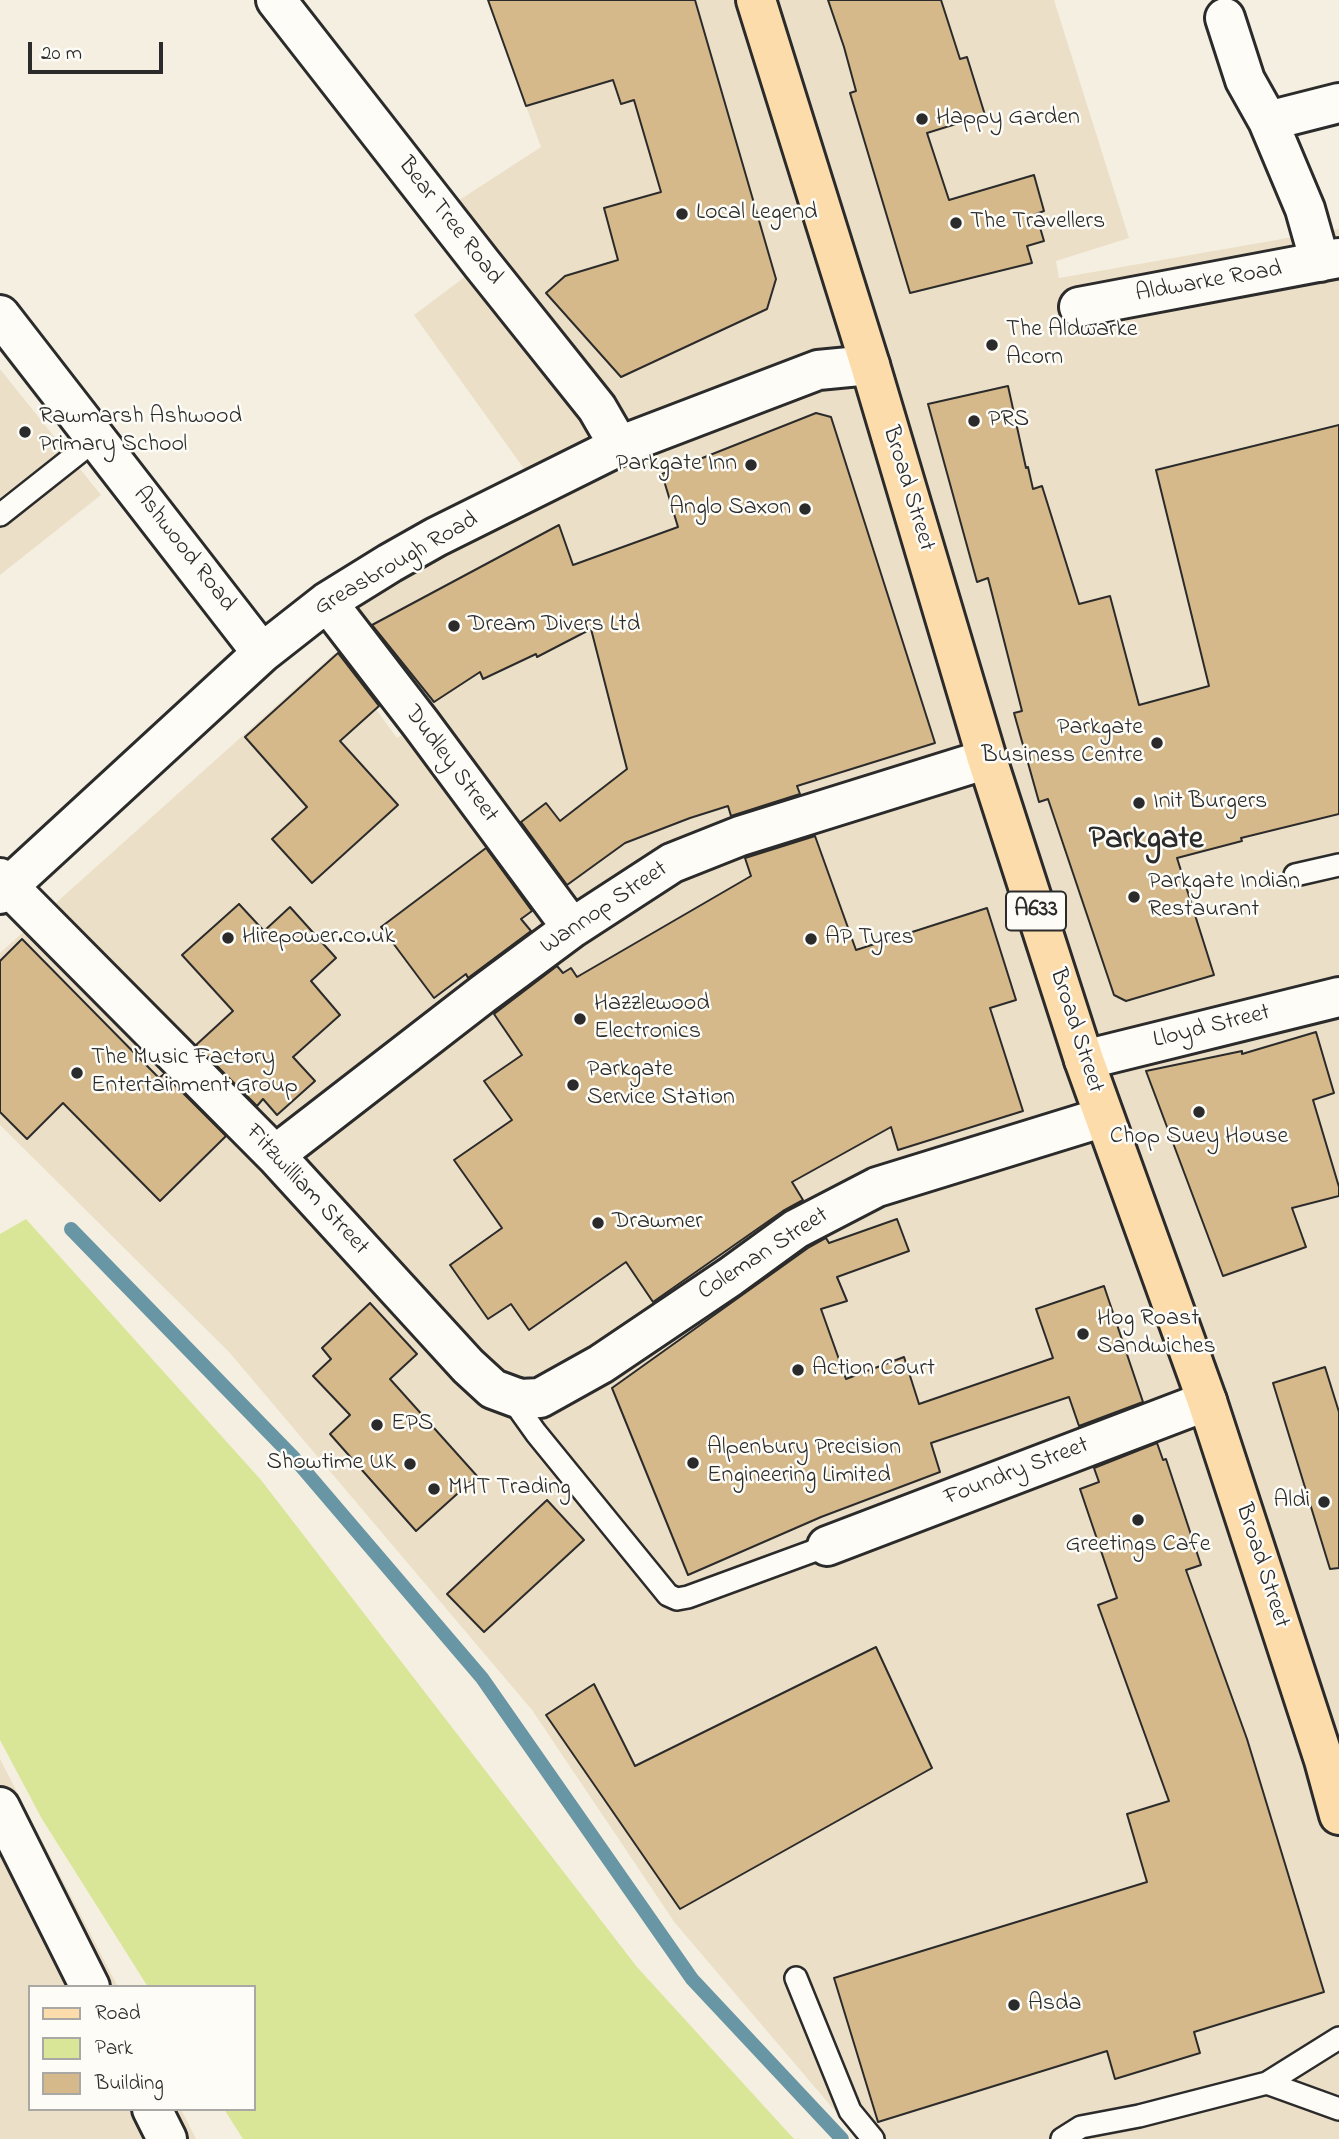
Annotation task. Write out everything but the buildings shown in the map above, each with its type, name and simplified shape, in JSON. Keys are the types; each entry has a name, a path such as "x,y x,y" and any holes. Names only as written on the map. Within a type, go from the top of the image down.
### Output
{"main road":[{"name":"Broad Street","path":"756,0 870,365 987,759 1084,1060 1207,1401 1324,1760 1339,1815"}],"street":[{"name":"Bear Tree Road","path":"276,0 597,408 620,446"},
{"path":"1225,18 1245,80 1268,121 1329,260"},
{"path":"1268,121 1339,103"},
{"name":"Aldwarke Road","path":"1079,307 1329,260"},
{"name":"Ashwood Road","path":"0,315 262,653"},
{"name":"Greasbrough Road","path":"3,886 262,653 327,602 436,537 620,446 818,370 870,365"},
{"name":"Dudley Street","path":"327,602 572,928"},
{"name":"Wannop Street","path":"275,1155 572,928 672,863 740,836 987,759"},
{"name":"Fitzwilliam Street","path":"3,886 275,1155 468,1366 493,1390 520,1399"},
{"name":"Lloyd Street","path":"1084,1060 1339,997"},
{"name":"Coleman Street","path":"520,1399 540,1398 589,1371 730,1277 796,1229 877,1187 1104,1116"},
{"name":"Foundry Street","path":"827,1546 1207,1401"},
{"path":"0,1807 89,1985"},
{"path":"153,2111 167,2139"}],"lane":[{"path":"0,515 96,439"},
{"path":"1295,875 1339,865"},
{"path":"520,1399 521,1412 536,1433 668,1595 677,1599 688,1597 827,1546"},
{"path":"796,1978 850,2111 873,2139"},
{"path":"1062,2139 1081,2127 1139,2116 1267,2083 1339,2038"},
{"path":"1267,2083 1339,2109"}],"shaded area":[{"path":"487,0 1054,0 1129,238 1056,261 1059,278 1339,229 1339,2139 859,2139 675,1923 532,1710 229,1352 0,1125 0,953 335,653 397,738 420,724 327,602 537,487 414,315 482,264 441,212 541,147"},
{"name":"Rawmarsh Ashwood Primary School","path":"0,369 101,495 0,575"},
{"path":"0,1759 117,1985 28,1985 28,2111 182,2111 196,2139 0,2139"}],"green space":[{"path":"26,1219 261,1480 637,1967 794,2139 243,2139 225,2111 256,2111 256,1985 147,1985 42,1819 0,1740 0,1234"}],"waterway":[{"path":"71,1229 294,1458 482,1678 692,1979 842,2139"}],"place":[{"name":"Happy Garden","path":"922,119"},
{"name":"Local Legend","path":"682,214"},
{"name":"The Travellers","path":"956,223"},
{"name":"The Aldwarke Acorn","path":"992,345"},
{"name":"PRS","path":"974,421"},
{"name":"Rawmarsh Ashwood Primary School","path":"25,432"},
{"name":"Parkgate Inn","path":"751,465"},
{"name":"Anglo Saxon","path":"805,509"},
{"name":"Dream Divers Ltd","path":"454,626"},
{"name":"Parkgate Business Centre","path":"1157,743"},
{"name":"Init Burgers","path":"1139,803"},
{"name":"Parkgate Indian Restaurant","path":"1134,897"},
{"name":"Hirepower.co.uk","path":"228,938"},
{"name":"AP Tyres","path":"811,939"},
{"name":"Hazzlewood Electronics","path":"580,1019"},
{"name":"The Music Factory Entertainment Group","path":"77,1073"},
{"name":"Parkgate Service Station","path":"573,1085"},
{"name":"Chop Suey House","path":"1199,1112"},
{"name":"Drawmer","path":"598,1223"},
{"name":"Hog Roast Sandwiches","path":"1083,1334"},
{"name":"Action Court","path":"798,1370"},
{"name":"EPS","path":"377,1425"},
{"name":"Alpenbury Precision Engineering Limited","path":"693,1463"},
{"name":"Showtime UK","path":"410,1464"},
{"name":"MHT Trading","path":"434,1489"},
{"name":"Aldi","path":"1324,1502"},
{"name":"Greetings Cafe","path":"1138,1520"},
{"name":"Asda","path":"1014,2005"}],"district":[{"name":"Parkgate","path":"1146,842"}]}
